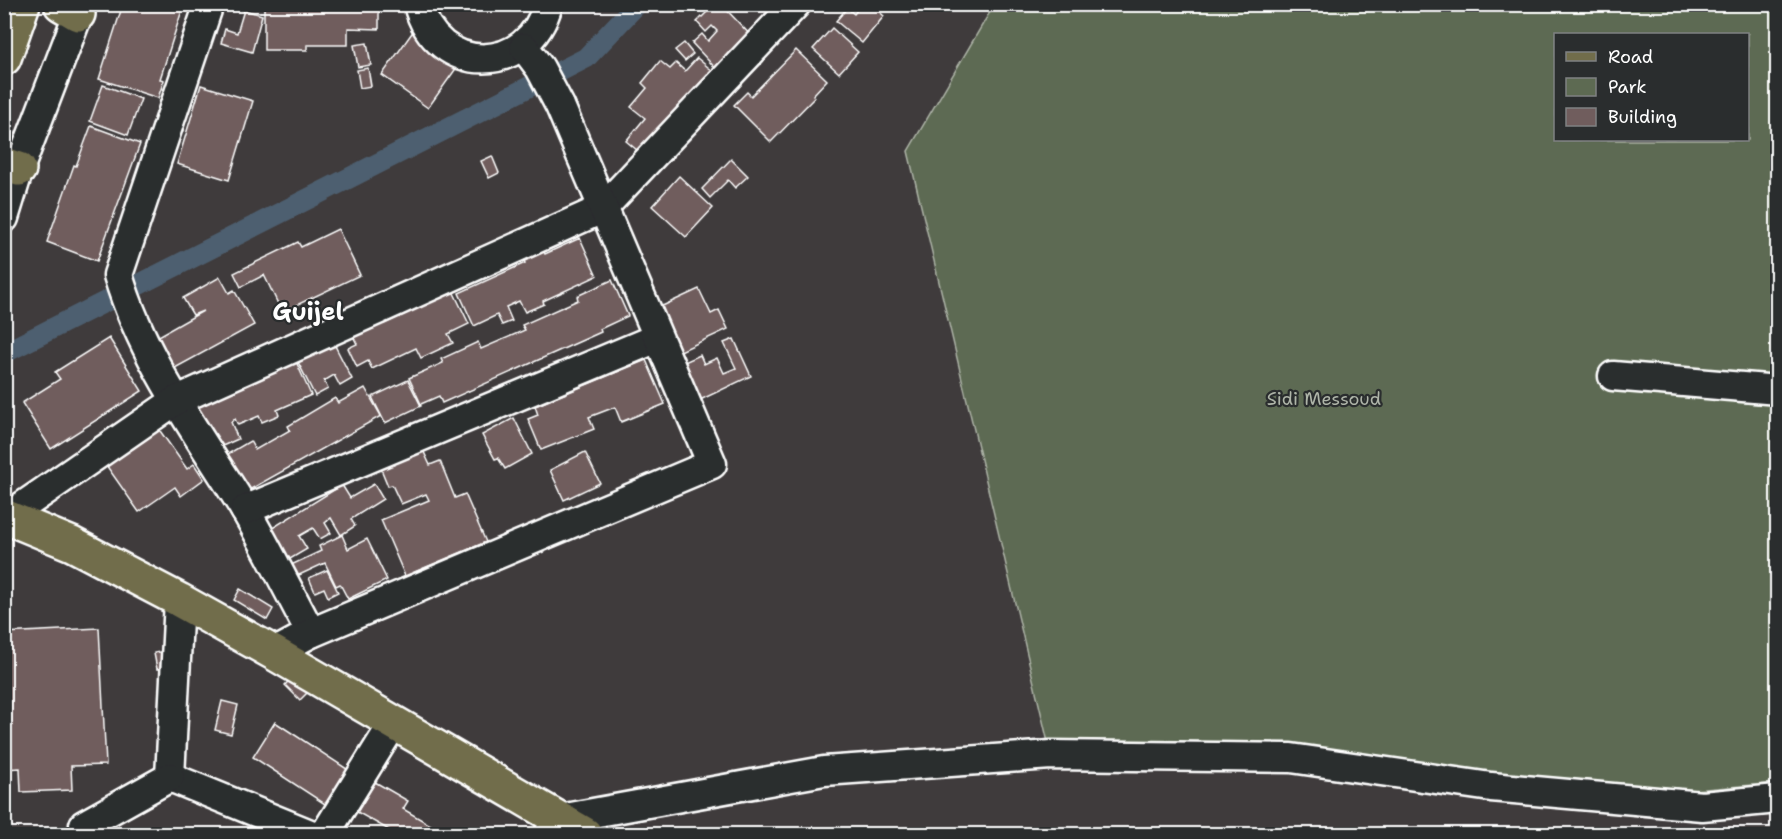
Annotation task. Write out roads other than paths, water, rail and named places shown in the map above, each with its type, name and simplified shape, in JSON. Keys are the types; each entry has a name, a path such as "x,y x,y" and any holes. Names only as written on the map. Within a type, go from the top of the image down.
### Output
{"main road":[{"path":"4,58 23,4"},
{"path":"6,517 72,544 274,652 565,829"}],"street":[{"path":"209,4 118,275 132,314 175,400 245,510 311,633"},
{"path":"418,4 421,18 433,37 451,51 472,58 532,57"},
{"path":"274,652 311,633 712,464 560,106 532,57 548,4"},
{"path":"6,517 175,400 602,209 796,4"},
{"path":"4,218 12,167 74,8"},
{"path":"245,510 657,338"},
{"path":"1613,376 1778,390"},
{"path":"170,777 179,600"},
{"path":"325,834 393,724"},
{"path":"565,829 824,771 1051,755 1291,758 1491,788 1702,806 1778,799"},
{"path":"84,825 170,777"},
{"path":"170,777 310,834"}],"waterway":[{"path":"4,353 586,58 637,4"}],"district":[{"name":"Guijel","path":"308,312"}],"park label":[{"name":"Sidi Messoud","path":"1324,399"}]}
